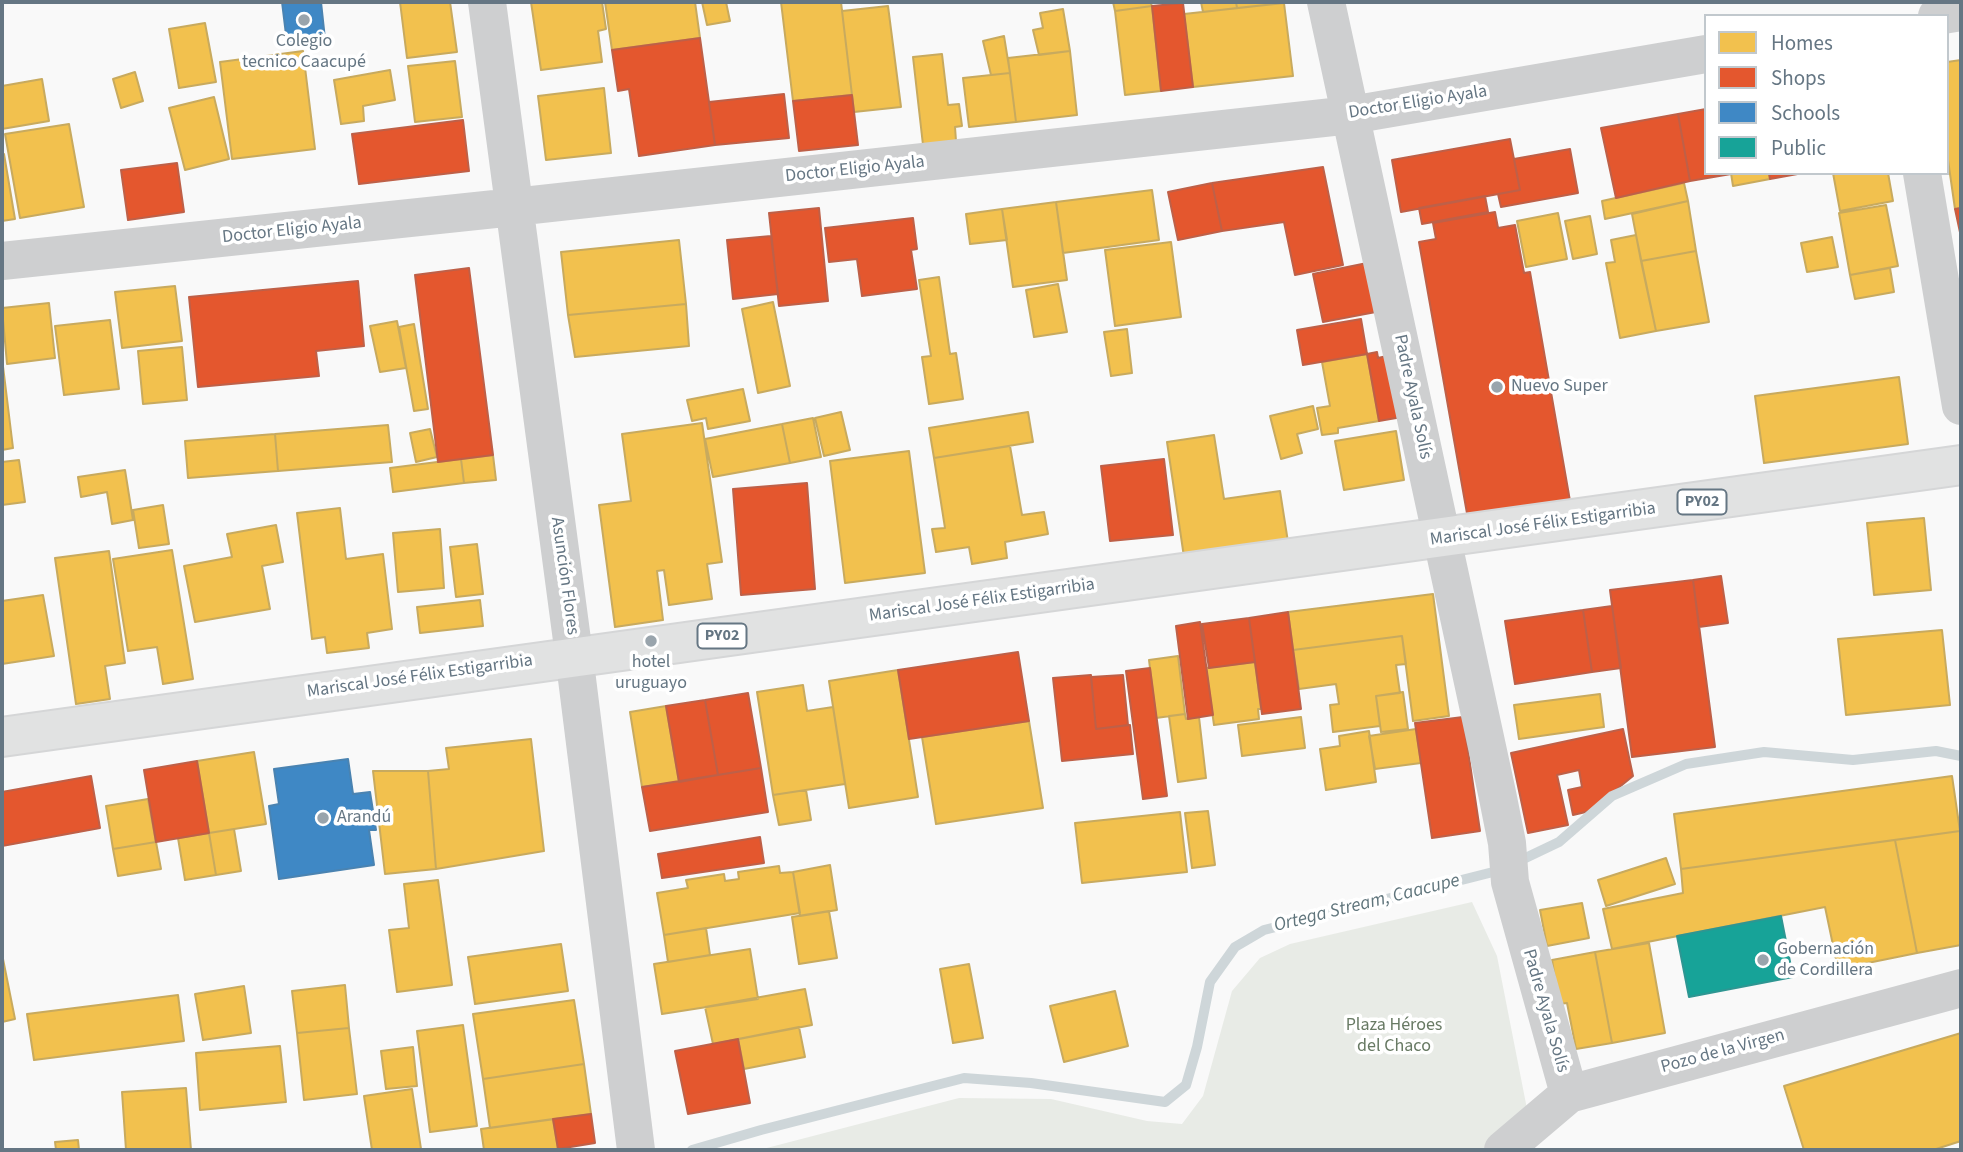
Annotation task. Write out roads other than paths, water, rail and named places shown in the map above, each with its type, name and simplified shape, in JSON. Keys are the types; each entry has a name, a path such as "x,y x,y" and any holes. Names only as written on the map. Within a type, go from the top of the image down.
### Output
{"main road":[{"name":"Mariscal José Félix Estigarribia","path":"2,737 574,655 1443,540 1961,465"}],"street":[{"name":"Asunción Flores","path":"487,2 574,655 636,1150"},
{"name":"Padre Ayala Solís","path":"1326,2 1497,793 1507,843 1510,882 1569,1094"},
{"name":"Doctor Eligio Ayala","path":"2,261 1351,115 1704,54"},
{"path":"1922,175 1961,407"},
{"name":"Pozo de la Virgen","path":"1503,1150 1569,1094 1961,988"}],"waterway":[{"name":"Ortega Stream, Caacupe","path":"1515,863 1559,842 1612,796 1686,764 1764,752 1853,760 1936,751 1961,756"},
{"name":"Ortega Stream, Caacupe","path":"692,1150 964,1078 1031,1083 1165,1102 1186,1085 1210,982 1235,947 1264,930 1501,870"}],"place":[{"name":"Colegio tecnico Caacupé","path":"304,20"},
{"name":"Nuevo Super","path":"1497,387"},
{"name":"hotel uruguayo","path":"651,641"},
{"name":"Arandú","path":"323,818"},
{"name":"Gobernación de Cordillera","path":"1763,960"}],"park label":[{"name":"Plaza Héroes del Chaco","path":"1394,1036"}]}
